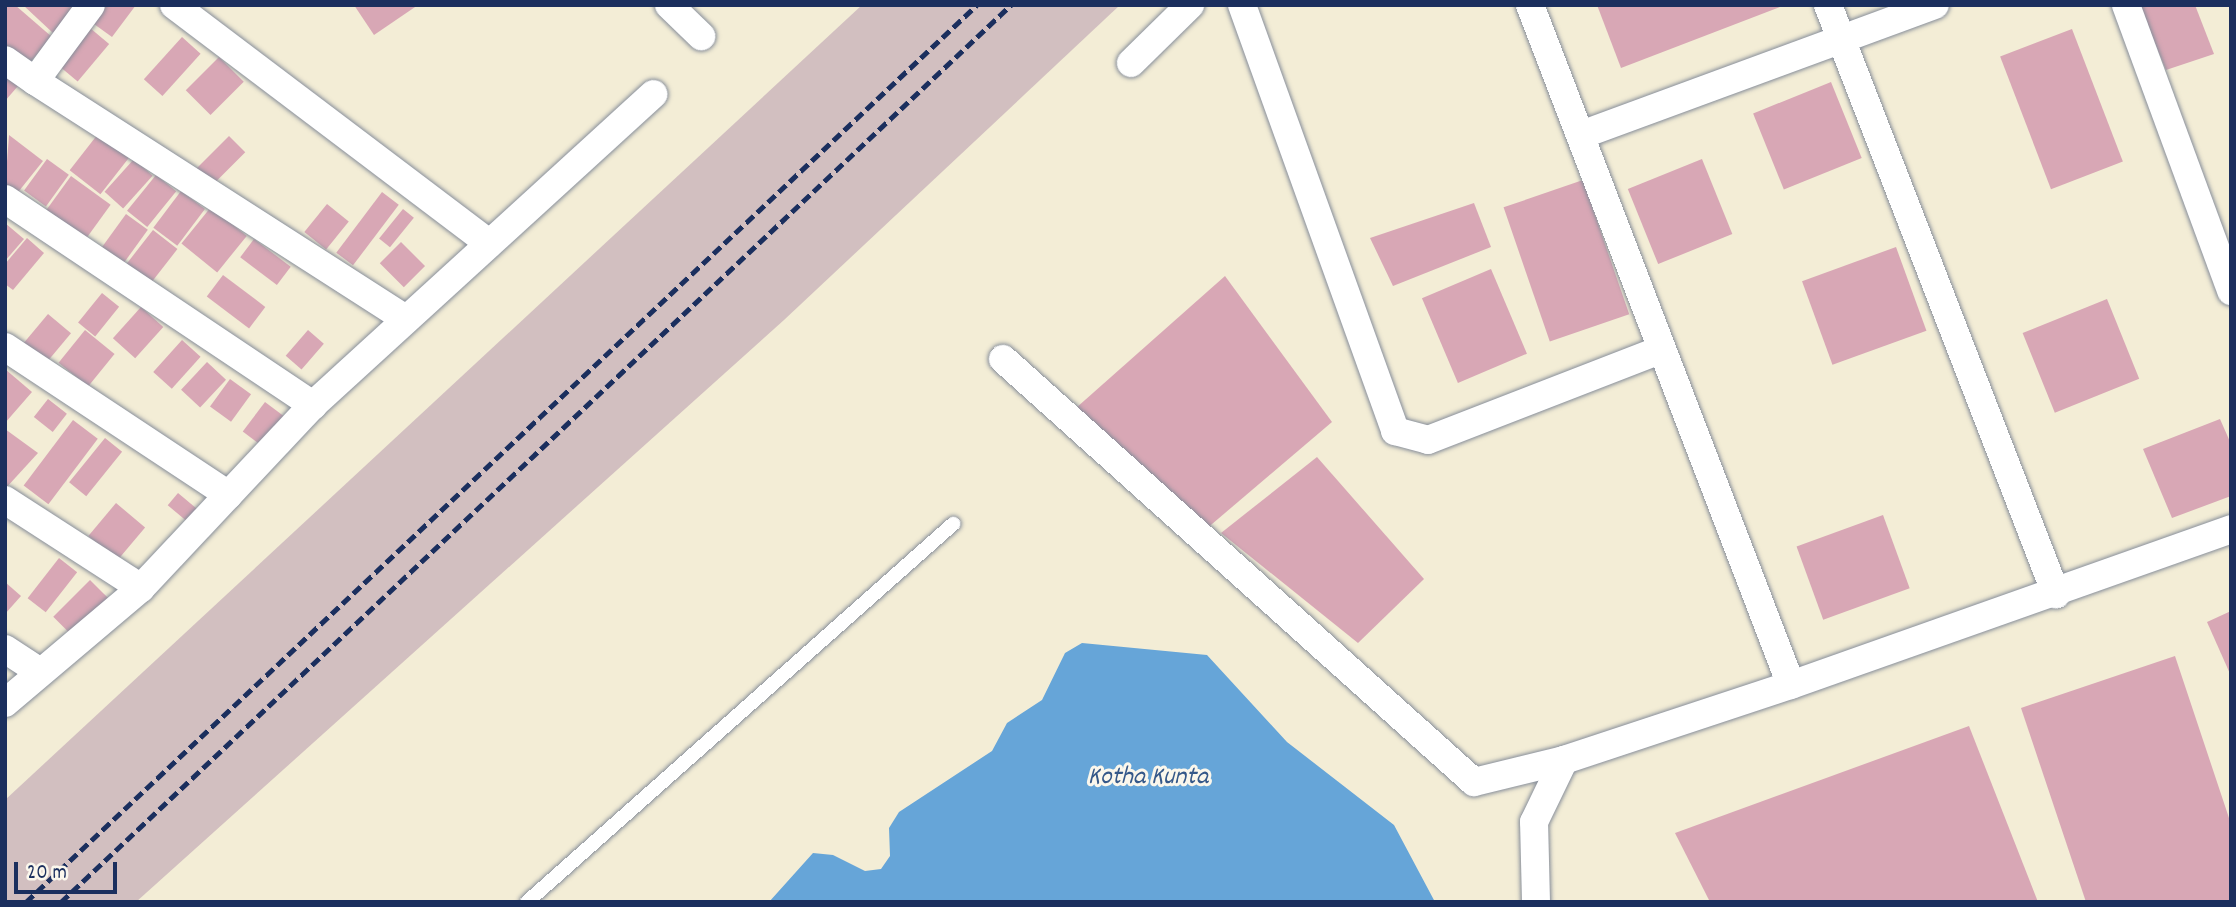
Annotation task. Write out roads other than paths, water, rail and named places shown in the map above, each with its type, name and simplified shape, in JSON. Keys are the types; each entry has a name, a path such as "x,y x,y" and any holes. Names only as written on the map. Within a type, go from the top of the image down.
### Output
{"street":[{"path":"35,81 91,5"},
{"path":"174,5 489,243"},
{"path":"669,5 701,36"},
{"path":"1131,63 1190,5"},
{"path":"1242,5 1395,431 1429,440 1660,350"},
{"path":"1530,5 1660,350 1791,685"},
{"path":"1828,5 2056,594"},
{"path":"1581,135 1935,5"},
{"path":"2126,5 2231,290"},
{"path":"5,60 406,319"},
{"path":"5,703 141,588 313,405 653,94"},
{"path":"5,199 313,405"},
{"path":"5,347 229,495"},
{"path":"1003,359 1474,782 1564,761 1791,685 2056,594 2231,528"},
{"path":"5,500 141,588"},
{"path":"5,649 40,672"},
{"path":"1536,902 1534,822 1564,761"}],"lane":[{"path":"527,902 953,524"}],"water":[{"name":"Kotha Kunta","path":"1082,643 1207,655 1287,742 1394,825 1435,902 769,902 813,853 833,855 865,871 881,869 890,856 889,828 899,812 992,751 1007,723 1042,700 1065,653"}],"railway":[{"path":"26,902 977,5"},
{"path":"61,902 1011,5"}]}
